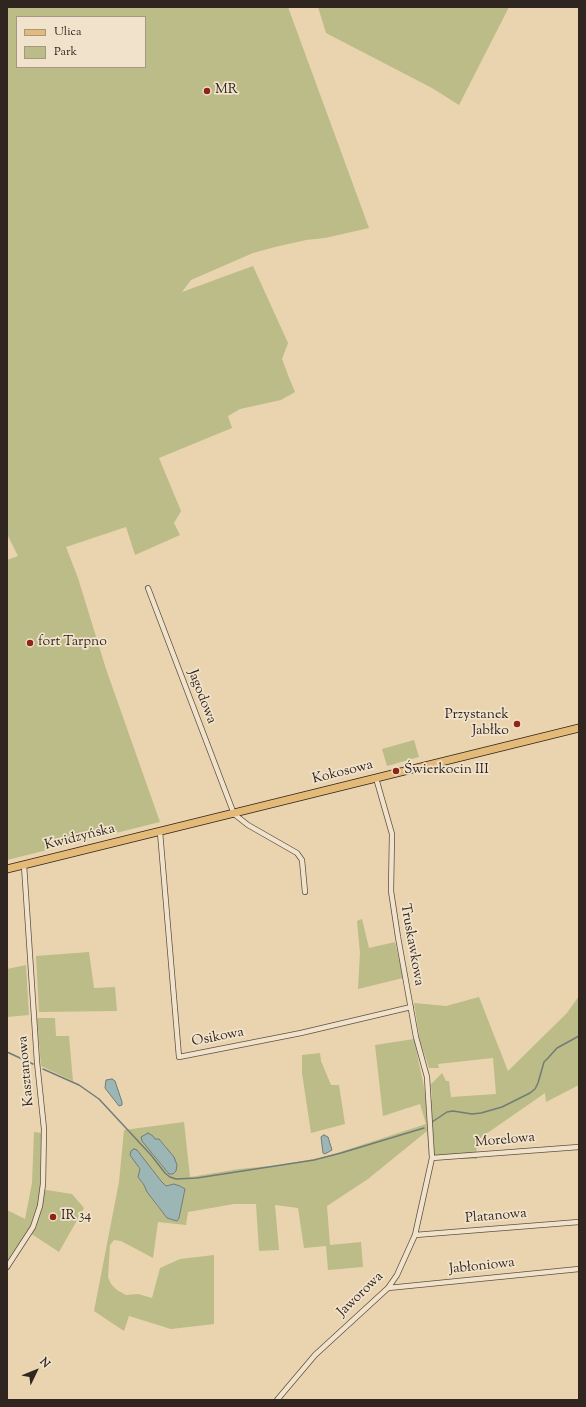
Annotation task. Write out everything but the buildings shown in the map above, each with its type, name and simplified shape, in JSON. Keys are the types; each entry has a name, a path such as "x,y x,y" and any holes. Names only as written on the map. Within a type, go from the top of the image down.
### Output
{"main road":[{"name":"Kokosowa","path":"160,832 579,728"},
{"name":"Kwidzyńska","path":"7,869 160,832"}],"street":[{"name":"Jagodowa","path":"148,588 234,814"},
{"name":"Truskawkowa","path":"376,778 392,834 391,892 416,1037 427,1077 429,1115"},
{"path":"234,814 248,825 297,853 302,860 305,892"},
{"name":"Osikowa","path":"160,832 179,1057 301,1033 411,1007"},
{"name":"Kasztanowa","path":"7,1267 33,1227 40,1206 43,1184 44,1128 37,1062 24,865"},
{"name":"Jaworowa","path":"277,1400 315,1355 388,1288 397,1275 416,1235 432,1158 429,1115"},
{"name":"Morelowa","path":"432,1158 579,1147"},
{"name":"Platanowa","path":"416,1235 579,1222"},
{"name":"Jabłoniowa","path":"388,1288 579,1269"}],"green space":[{"path":"7,7 288,7 369,228 325,238 306,240 253,253 191,280 182,292 253,266 288,343 282,359 295,392 281,400 240,409 228,416 232,428 159,458 181,511 174,523 180,535 135,555 126,527 66,547 78,578 106,669 160,822 7,860 7,560 18,556 7,534"},
{"path":"318,7 509,7 459,105 432,88 326,33"},
{"path":"414,740 419,757 387,766 382,749"},
{"path":"362,919 369,948 395,942 403,978 358,989 360,953 357,921"},
{"path":"89,952 94,988 115,987 117,1011 39,1012 36,956"},
{"path":"26,965 29,1015 7,1017 7,969"},
{"path":"579,996 579,1085 546,1102 545,1093 476,1141 477,1159 447,1159 429,1156 427,1131 368,1179 327,1206 330,1245 361,1242 363,1267 328,1270 326,1246 304,1248 298,1208 275,1205 279,1250 259,1251 256,1204 234,1204 188,1212 186,1225 158,1222 153,1258 121,1241 114,1240 110,1245 108,1277 111,1284 117,1290 126,1295 138,1294 152,1298 160,1268 180,1259 214,1255 214,1324 171,1329 129,1316 124,1331 94,1311 119,1182 124,1130 184,1122 190,1177 239,1169 281,1165 319,1158 426,1124 420,1104 383,1116 375,1045 414,1039 427,1102 432,1100 431,1084 442,1073 446,1081 449,1081 451,1097 496,1094 493,1058 438,1064 439,1068 429,1068 420,1041 414,1003 446,1006 479,997 508,1071 567,1013","holes":["153,1136 166,1146 169,1174 152,1154","137,1150 166,1186 174,1184 185,1189 179,1218 177,1221 167,1218 147,1192 138,1177 140,1170 130,1155"]},
{"path":"37,1018 55,1018 56,1036 69,1036 73,1081 41,1066"},
{"path":"320,1053 321,1061 331,1085 339,1085 345,1124 311,1133 302,1073 302,1055"},
{"path":"34,1132 41,1133 40,1189 72,1194 84,1208 59,1252 27,1231 7,1261 7,1210 25,1219 32,1183"}],"water":[{"path":"112,1079 115,1081 122,1102 122,1105 119,1106 105,1088 106,1080"},
{"path":"148,1133 155,1139 159,1139 174,1157 177,1165 176,1171 173,1174 169,1174 142,1141 141,1137"},
{"path":"324,1135 328,1137 332,1150 325,1154 323,1153 321,1137"},
{"path":"134,1149 137,1150 166,1186 174,1184 185,1189 179,1218 177,1221 167,1218 147,1192 138,1177 140,1169 130,1155 131,1151"}],"waterway":[{"path":"432,1122 447,1112 453,1111 472,1114 502,1107 530,1093 535,1089 538,1083 544,1062 557,1048 579,1036"},
{"path":"7,1052 33,1064"},
{"path":"43,1069 79,1085 99,1099 151,1155 165,1173 176,1179 197,1178 314,1160 424,1128"}],"place":[{"name":"MR","path":"207,91"},
{"name":"fort Tarpno","path":"30,643"},
{"name":"Przystanek Jabłko","path":"517,724"},
{"name":"Świerkocin III","path":"396,771"},
{"name":"IR 34","path":"53,1217"}]}
